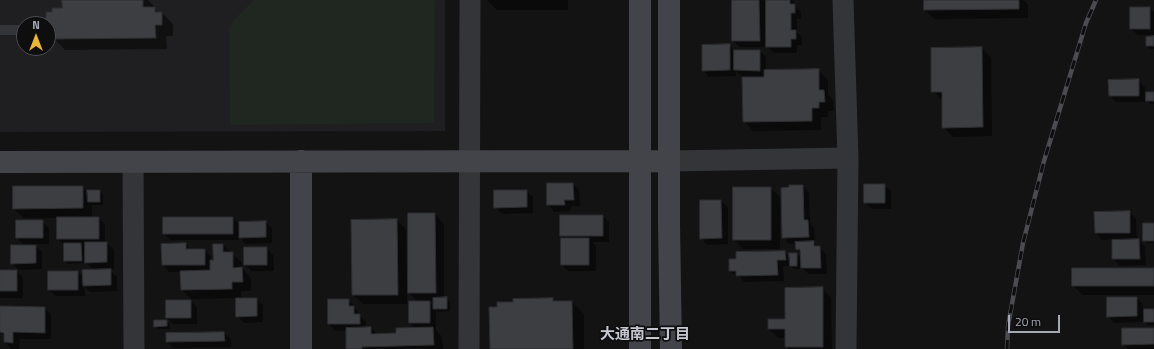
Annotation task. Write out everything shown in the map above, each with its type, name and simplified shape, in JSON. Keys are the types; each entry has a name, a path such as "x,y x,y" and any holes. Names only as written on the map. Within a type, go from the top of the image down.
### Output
{"street":[{"path":"469,349 470,0"},
{"path":"640,0 640,349"},
{"path":"669,0 671,349"},
{"path":"843,0 848,158 846,349"},
{"path":"0,162 669,161 848,158"},
{"path":"301,161 301,349"},
{"path":"133,162 134,349"}],"lane":[{"path":"0,30 16,30"}],"shaded area":[{"path":"0,0 445,0 445,131 0,132"},
{"path":"254,0 435,0 434,123 230,125 229,30 233,21"}],"building":[{"path":"62,0 143,0 143,7 155,7 155,12 162,12 162,25 155,25 156,38 56,39 56,16 46,16 46,12 52,12 52,8 62,8"},
{"path":"732,0 759,0 760,41 732,41"},
{"path":"766,0 790,0 790,4 795,4 795,13 791,13 791,30 796,30 796,39 791,39 791,47 766,47"},
{"path":"924,0 1019,0 1019,9 924,10"},
{"path":"1130,7 1150,7 1150,29 1130,29"},
{"path":"1154,36 1154,46 1146,46 1146,37"},
{"path":"730,44 730,70 702,71 702,45"},
{"path":"982,47 983,127 942,128 942,92 931,92 931,48"},
{"path":"734,50 760,50 760,71 734,70"},
{"path":"819,69 819,90 824,90 825,102 819,102 819,108 812,108 812,121 743,122 742,77 764,77 764,70"},
{"path":"1139,79 1139,96 1109,96 1108,80"},
{"path":"1146,92 1154,92 1154,101 1146,101"},
{"path":"547,183 573,183 574,200 564,200 565,205 547,205"},
{"path":"864,184 885,184 885,203 864,203"},
{"path":"789,185 803,185 804,220 808,220 809,237 782,238 781,188 789,187"},
{"path":"13,186 83,186 83,208 13,209"},
{"path":"733,187 771,187 771,240 733,240"},
{"path":"87,190 100,190 100,202 88,202"},
{"path":"494,190 527,190 527,207 494,208"},
{"path":"700,200 721,200 722,238 700,239"},
{"path":"1130,211 1130,233 1095,233 1094,212"},
{"path":"408,213 435,213 436,293 408,293"},
{"path":"560,215 603,215 603,236 560,236"},
{"path":"57,217 99,217 99,239 57,239"},
{"path":"163,217 233,217 233,234 163,234"},
{"path":"397,219 398,295 352,295 351,220"},
{"path":"16,220 43,220 43,238 16,238"},
{"path":"266,221 266,237 239,238 239,222"},
{"path":"1143,223 1154,223 1154,241 1143,241"},
{"path":"561,238 589,238 589,265 561,265"},
{"path":"1139,239 1140,259 1112,259 1112,240"},
{"path":"814,241 814,246 820,246 821,268 801,268 800,249 796,250 795,242"},
{"path":"85,242 107,242 107,262 85,263"},
{"path":"64,243 81,243 82,261 64,261"},
{"path":"186,243 186,249 205,249 205,265 162,265 161,244"},
{"path":"213,244 223,244 223,252 233,252 233,268 242,267 243,282 232,282 232,289 181,290 180,271 210,270 210,260 213,260"},
{"path":"11,245 36,245 36,263 11,264"},
{"path":"244,247 267,247 267,265 244,265"},
{"path":"785,251 786,260 777,260 778,275 736,276 736,271 729,271 729,259 736,259 736,252"},
{"path":"789,253 797,253 797,266 790,266"},
{"path":"1072,268 1154,268 1154,286 1072,286"},
{"path":"111,269 111,285 83,286 82,270"},
{"path":"0,270 17,270 17,291 0,291"},
{"path":"48,271 78,271 78,290 48,290"},
{"path":"823,287 823,347 785,347 785,329 768,329 768,319 785,319 785,288"},
{"path":"447,297 447,309 433,309 433,298"},
{"path":"1107,297 1137,297 1137,316 1107,317"},
{"path":"236,298 257,298 257,316 236,317"},
{"path":"553,298 553,301 572,301 573,349 490,349 489,307 497,307 497,302 513,302 513,299"},
{"path":"328,299 349,299 349,306 354,306 354,314 360,314 360,324 328,324"},
{"path":"166,300 191,300 191,318 166,318"},
{"path":"409,301 430,301 430,323 409,323"},
{"path":"0,306 45,307 45,333 13,332 13,343 4,342 4,333 0,332"},
{"path":"1144,309 1154,309 1154,322 1144,322"},
{"path":"154,320 167,320 167,326 154,327"},
{"path":"371,327 371,334 396,333 396,328 433,327 434,345 362,347 362,349 346,349 346,328"},
{"path":"1122,328 1154,328 1154,344 1122,345"},
{"path":"224,332 225,341 166,342 166,333"}],"railway":[{"path":"1007,349 1008,326 1023,243 1044,161 1086,23 1096,0"}],"district":[{"name":"大通南二丁目","path":"645,335"}]}
